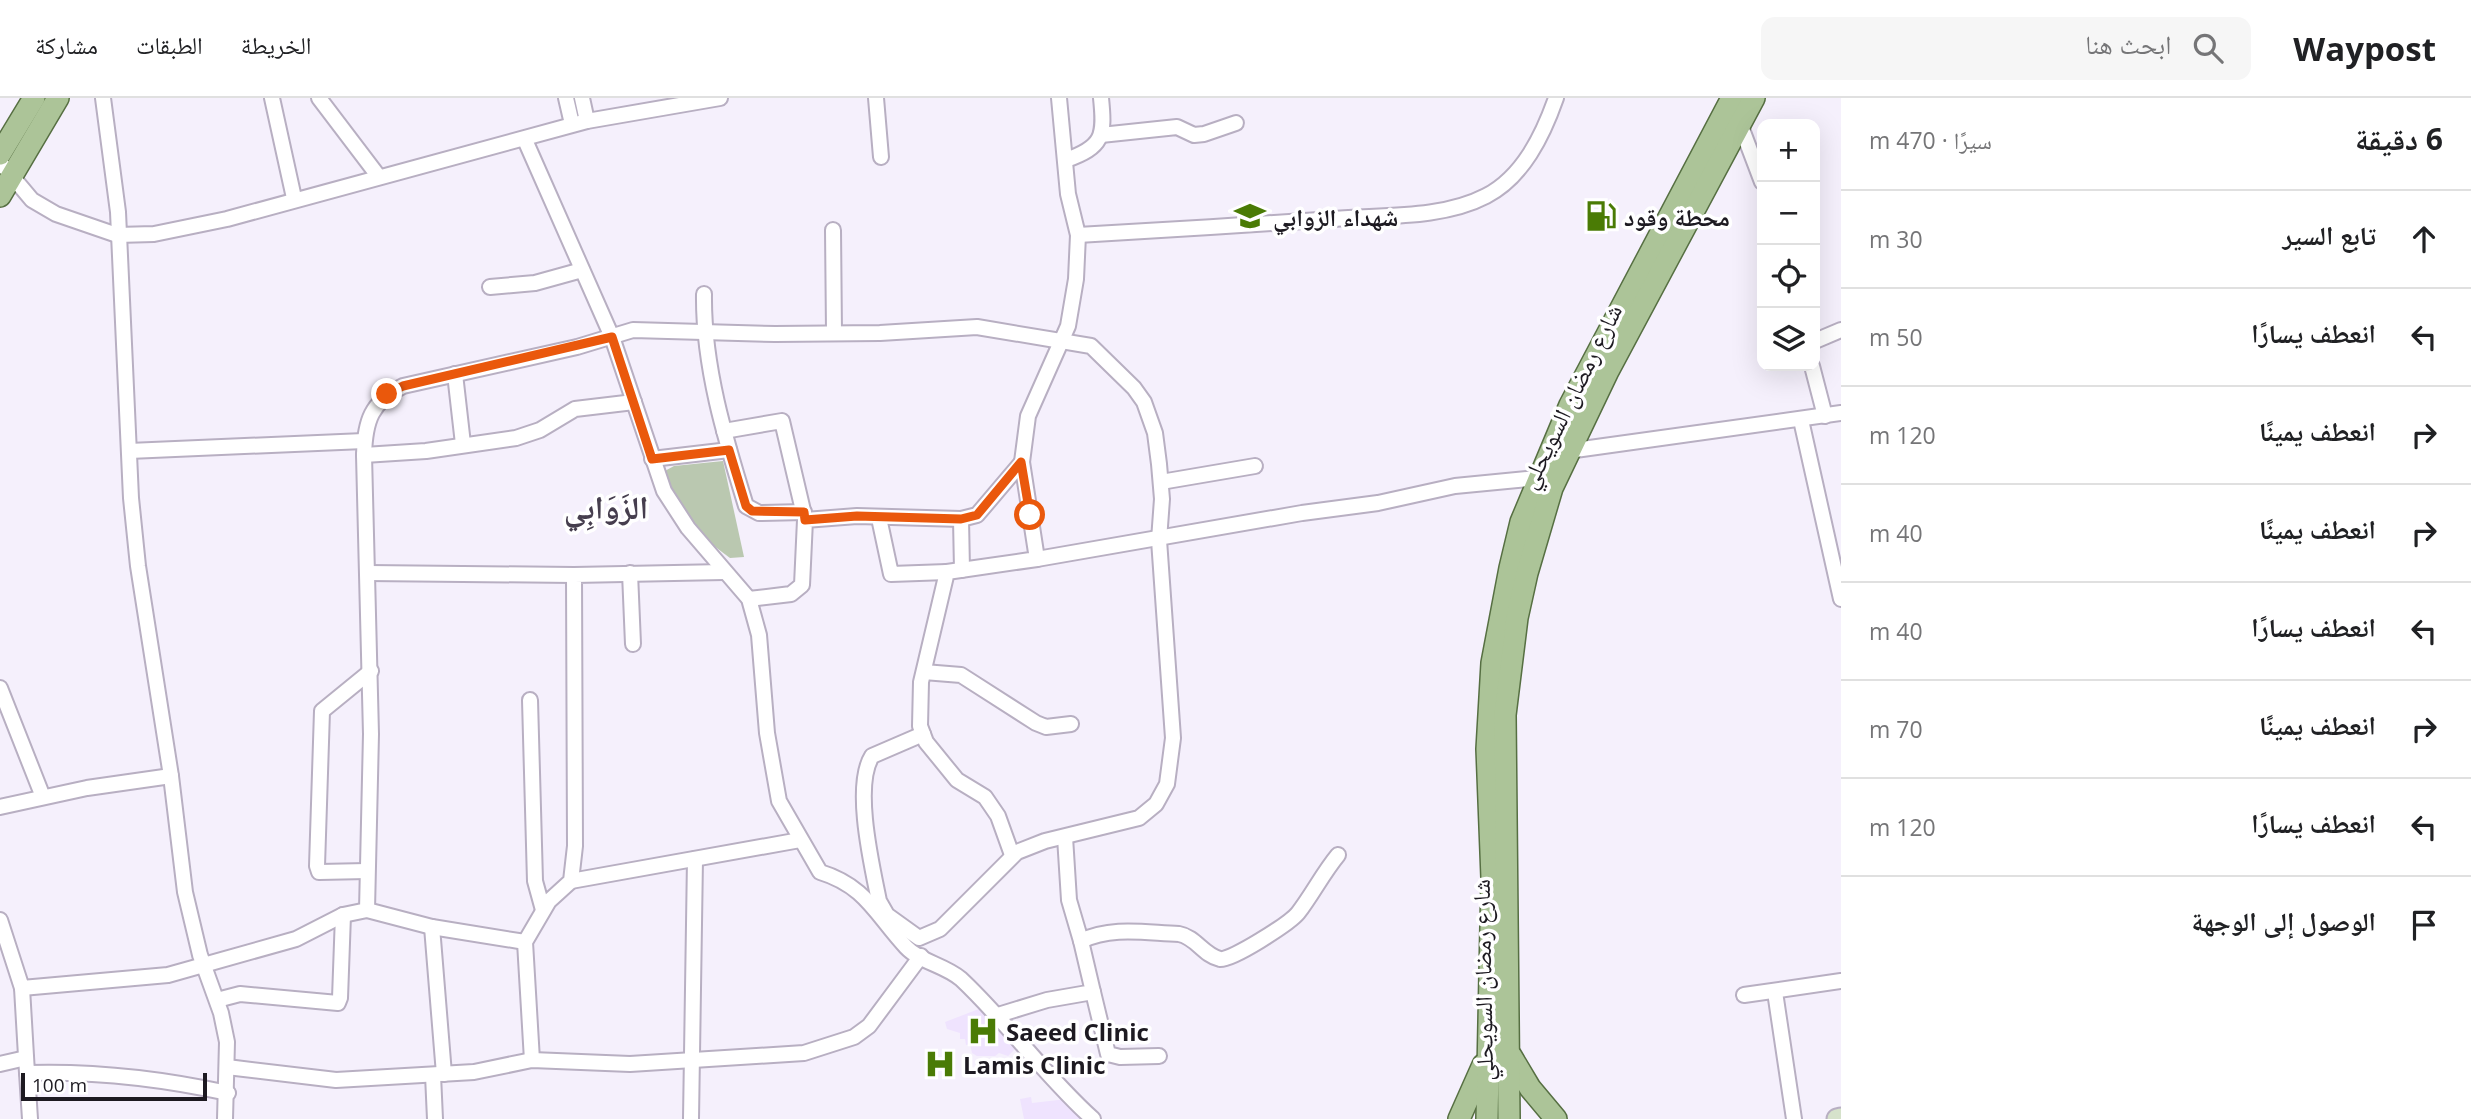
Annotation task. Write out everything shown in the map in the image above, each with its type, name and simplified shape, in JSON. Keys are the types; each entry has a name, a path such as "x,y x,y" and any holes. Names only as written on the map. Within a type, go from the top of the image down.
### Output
{"main road":[{"path":"0,154 34,98"},
{"path":"0,196 6,170 58,98"},
{"name":"شارع رمضان السويحلي","path":"1487,1119 1492,878 1487,750 1492,663 1518,533 1538,478 1570,405 1732,98"},
{"name":"شارع رمضان السويحلي","path":"1509,1119 1506,729 1509,669 1527,573 1548,500 1568,451 1754,98"},
{"path":"1459,1119 1489,1050"},
{"path":"1510,1055 1530,1088 1556,1119"}],"street":[{"path":"103,98 112,153 138,566 171,776 185,892 227,1042 228,1093 225,1119"},
{"path":"272,98 294,198"},
{"path":"319,98 379,177"},
{"path":"566,98 579,122"},
{"path":"579,122 582,98"},
{"path":"876,98 881,157"},
{"path":"1037,559 1021,462 1028,416 1063,341 1076,279 1078,235 1068,194 1059,98"},
{"path":"1066,160 1095,147 1101,135 1101,98"},
{"path":"1078,235 1399,214 1460,205 1487,196 1508,180 1528,158 1556,98"},
{"path":"6,170 32,200 56,214 117,235 154,234 191,227 524,140 579,122 710,99"},
{"path":"1101,135 1177,127 1194,135 1236,123"},
{"path":"1740,124 1757,169"},
{"path":"524,140 612,337 663,491 675,511 749,599 759,635 772,773 779,801 800,840 820,872 841,879 859,891 906,948 948,969 998,1015 1056,1083 1093,1119"},
{"path":"833,230 834,332"},
{"path":"490,287 535,283 582,270"},
{"path":"704,294 706,335 724,431 746,506 752,511 804,516 961,519 977,515 1021,462"},
{"path":"367,910 370,671 364,448 373,410 387,394 403,386 653,329 706,335 977,327 1091,346 1144,402 1155,433 1161,481 1159,540 1173,738 1167,785 1156,804 1139,818 1031,846 1012,855 940,929 924,938 913,936 887,915 879,901 870,852 864,792 865,769 872,756 923,734"},
{"path":"1820,339 1841,330"},
{"path":"1813,371 1825,416"},
{"path":"455,374 463,444"},
{"path":"129,451 364,448 426,451 516,438 540,430 575,409 634,402"},
{"path":"1568,451 1801,421 1841,413"},
{"path":"724,431 782,421 804,516 802,585 791,594 749,599"},
{"path":"1801,421 1841,599"},
{"path":"652,459 729,450"},
{"path":"1161,481 1255,466"},
{"path":"878,518 891,574 955,571 1159,540 1302,513 1378,503 1455,486 1538,478"},
{"path":"961,519 955,571 924,672 920,711 923,734 957,780 985,797 998,816 1012,855"},
{"path":"368,573 574,575 724,572"},
{"path":"630,573 633,644"},
{"path":"571,881 577,797 574,575"},
{"path":"367,871 319,872 317,866 322,711 370,671"},
{"path":"924,672 961,675 1046,727 1071,724"},
{"path":"0,688 43,797"},
{"path":"530,700 535,881 543,910"},
{"path":"0,807 43,797 171,776"},
{"path":"1065,837 1069,900 1108,1054 1120,1057 1159,1056"},
{"path":"532,1060 525,942 558,890 571,881 800,840"},
{"path":"1081,941 1094,935 1118,931 1179,934 1186,936 1211,956 1228,960 1294,917 1338,855"},
{"path":"691,1119 695,859"},
{"path":"22,988 168,975 296,939 343,915 367,910 432,927 525,942"},
{"path":"217,1000 240,994 338,1003 343,915"},
{"path":"0,920 22,988 30,1119"},
{"path":"432,927 439,1075 435,1119"},
{"path":"228,1067 336,1080 439,1075 496,1069 532,1060 630,1063 804,1054 854,1037 869,1026 921,956"},
{"path":"1744,995 1841,981"},
{"path":"998,1015 1048,1000 1093,992"},
{"path":"1775,992 1794,1119"},
{"path":"0,1064 193,1085 228,1093"}],"shaded area":[{"name":"Saeed Clinic","path":"984,1007 1018,1046 1008,1056 999,1053 995,1056 977,1056 972,1053 970,1044 966,1045 965,1039 960,1039 960,1033 947,1029 945,1022"},
{"name":"Saeed Clinic","path":"1031,1097 1032,1103 1067,1099 1068,1107 1074,1106 1075,1113 1082,1112 1086,1119 1024,1119 1020,1099"}],"green space":[{"path":"723,461 744,557 730,558 695,529 682,512 663,472 674,466"}],"place":[{"name":"شهداء الزوابي","path":"1250,216"},
{"name":"محطة وقود","path":"1601,216"},
{"name":"Saeed Clinic","path":"983,1031"},
{"name":"Lamis Clinic","path":"940,1064"}],"district":[{"name":"الزَوَابِي","path":"606,506"}],"route":[{"path":"387,394 403,386 612,337 652,459 729,450 746,506 752,511 804,512 805,520 857,516 918,520 961,519 977,515 989,504 1021,462 1030,515"}]}
